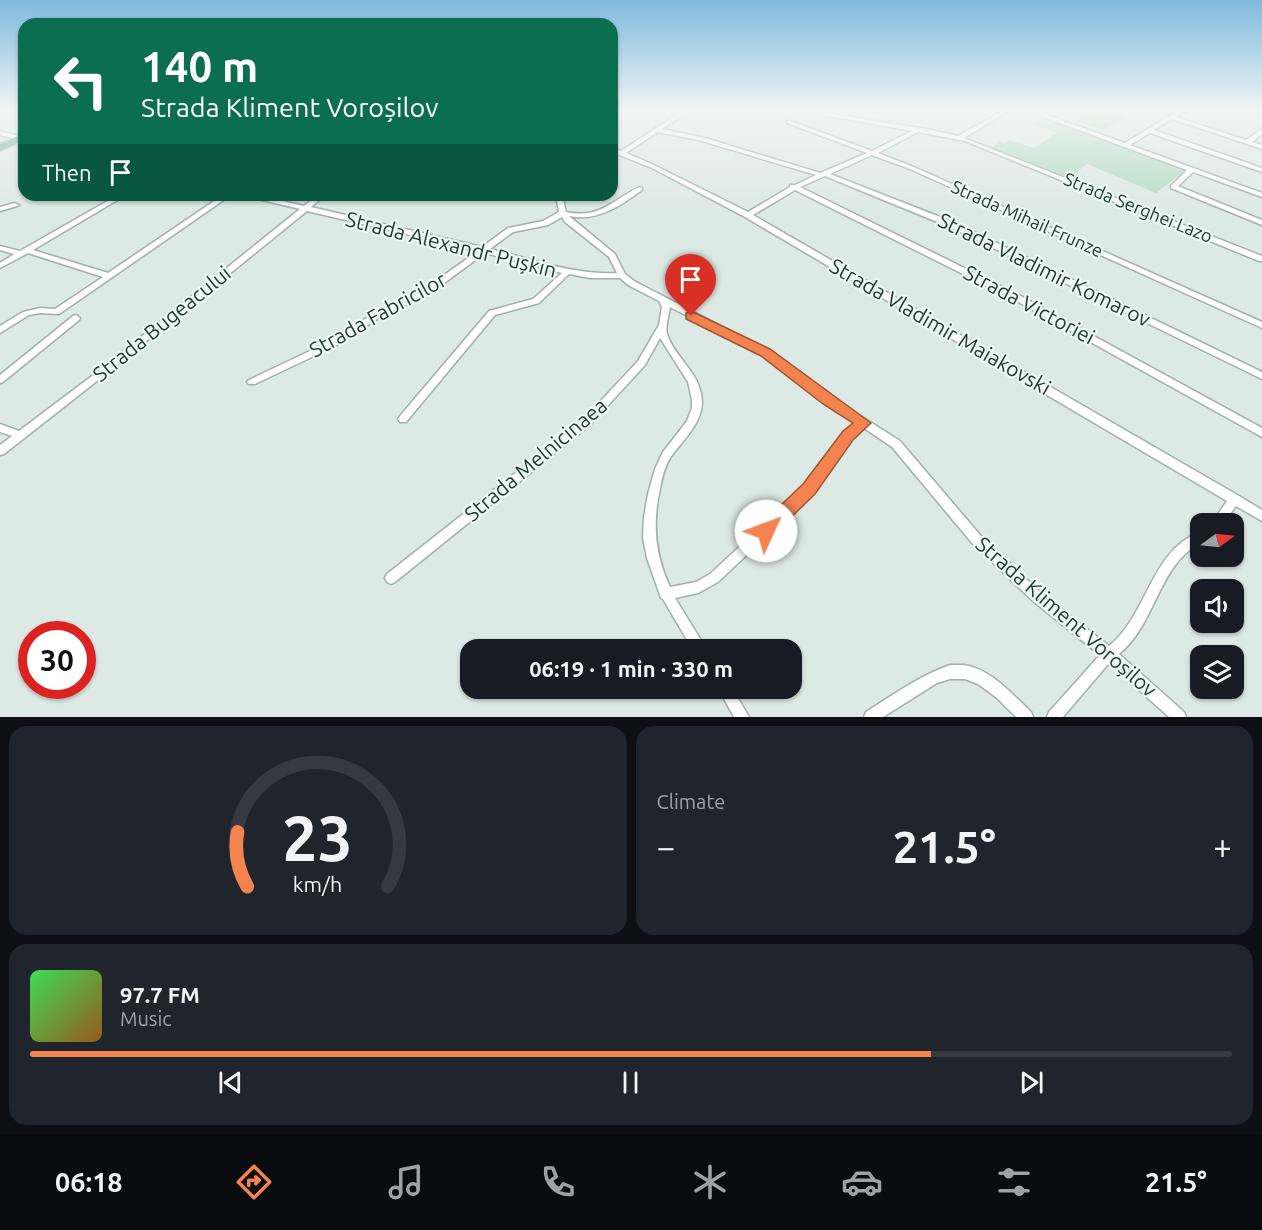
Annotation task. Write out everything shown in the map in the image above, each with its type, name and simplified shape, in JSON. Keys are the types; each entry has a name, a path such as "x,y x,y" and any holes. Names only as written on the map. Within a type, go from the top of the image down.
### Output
{"street":[{"name":"Strada Vladimir Komarov","path":"721,144 821,174 955,226 1262,376"},
{"name":"Strada Mihail Frunze","path":"851,144 1104,252 1262,324"},
{"path":"748,215 792,186 874,153 889,144"},
{"name":"Strada Serghei Lazo","path":"975,144 1262,259"},
{"path":"1121,144 1262,195"},
{"path":"1189,144 1262,170"},
{"name":"Strada Vladimir Maiakovski","path":"618,152 681,180 748,215 1262,516"},
{"path":"1192,169 1173,187 1262,223"},
{"name":"Strada Victoriei","path":"792,186 1012,295 1262,433"},
{"path":"560,201 563,213 577,217 597,215 640,189"},
{"path":"0,266 112,201"},
{"path":"0,330 29,311 38,309 56,312 219,201"},
{"name":"Strada Alexandr Pușkin","path":"273,201 481,250 566,273 592,278 622,275"},
{"name":"Strada Bugeacului","path":"0,451 182,309 314,201"},
{"path":"0,209 15,205"},
{"name":"Strada Fabricilor","path":"252,382 334,343 379,314 422,295 511,230 545,223 563,213"},
{"name":"Strada Kliment Voroșilov","path":"563,213 579,231 612,256 622,275 663,300 766,353 828,400 896,444 976,539 1037,597 1109,654 1179,717"},
{"path":"0,248 23,252 109,276"},
{"path":"403,419 492,313 536,301 566,273"},
{"path":"663,300 666,314 662,324 664,338 684,366 697,401 693,419 683,436 666,456 649,511 649,544 665,594 694,639"},
{"path":"0,380 76,318"},
{"name":"Strada Melnicinaea","path":"391,578 587,422 642,363 645,354 655,345 662,324"},
{"path":"665,594 699,587 714,578 809,489 848,435 864,423"},
{"path":"0,428 21,435"},
{"path":"1224,513 1235,499"},
{"path":"1054,717 1109,654 1125,641 1148,607 1172,556 1190,542"},
{"path":"871,717 914,688 947,671 963,670 984,678 1026,717"},
{"path":"731,699 742,717"}],"green space":[{"path":"996,144 1023,144 1034,148 1039,144 1117,144 1187,169 1156,193 1087,164 1069,178 991,148"}],"route":[{"path":"691,316 766,353 828,400 864,423 848,435 809,489 766,531"}]}
